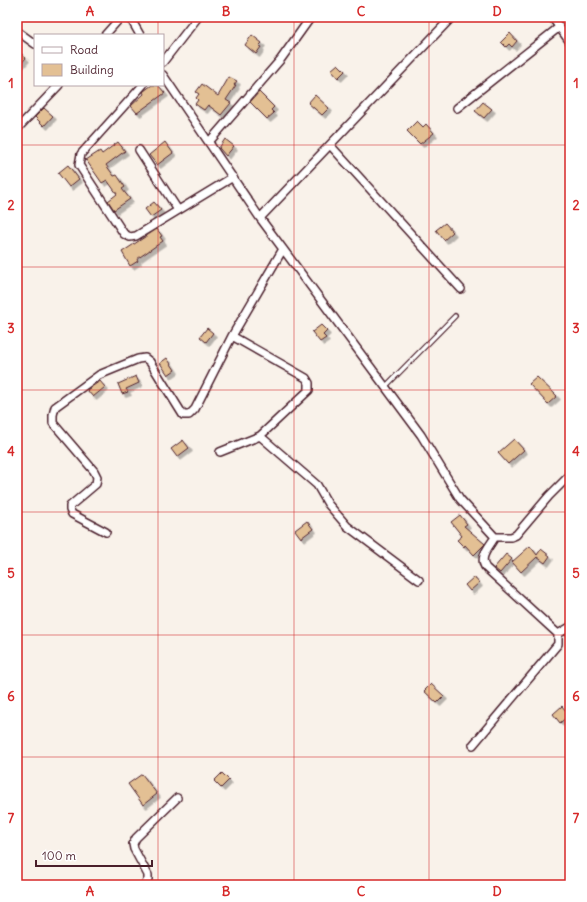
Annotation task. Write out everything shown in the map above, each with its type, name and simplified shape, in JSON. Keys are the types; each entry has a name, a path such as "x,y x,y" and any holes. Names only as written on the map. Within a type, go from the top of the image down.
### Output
{"street":[{"path":"106,34 121,17"},
{"path":"126,17 132,21 139,34"},
{"path":"164,61 198,17"},
{"path":"209,142 281,58 311,17"},
{"path":"260,218 452,17"},
{"path":"552,17 558,28 570,42"},
{"path":"457,108 558,28"},
{"path":"17,31 34,43"},
{"path":"164,76 260,218 421,435 460,499 496,537 511,537 516,535 549,496 570,475"},
{"path":"17,129 58,86"},
{"path":"142,86 82,154 79,165 124,234 130,237 136,236 233,177"},
{"path":"330,145 461,290"},
{"path":"139,150 178,210"},
{"path":"106,532 72,514 70,510 70,506 96,484 97,477 94,471 53,423 55,407 99,375 138,358 145,358 150,362 183,415 189,415 195,409 232,336 283,249"},
{"path":"220,452 260,436 309,390 309,383 306,378 232,336"},
{"path":"260,436 317,485 328,504 348,526 419,580"},
{"path":"473,745 558,644 558,634 482,564 482,559 496,537"},
{"path":"558,634 570,627"},
{"path":"145,885 148,875 134,849 133,844 136,838 177,798"}],"lane":[{"path":"385,386 455,316"}],"building":[{"path":"510,33 517,41 512,47 509,44 506,47 501,42"},
{"path":"252,35 262,43 256,54 245,45"},
{"path":"17,50 26,58 17,68"},
{"path":"338,64 345,71 338,78 331,70"},
{"path":"229,77 237,81 226,100 231,103 221,115 208,105 204,110 195,104 198,100 196,98 199,94 196,92 202,84 218,96"},
{"path":"151,86 159,86 165,93 137,113 131,106 144,94 144,91"},
{"path":"259,92 274,107 271,110 274,113 267,119 250,102"},
{"path":"315,95 329,108 322,115 308,103"},
{"path":"483,102 492,109 484,118 475,111"},
{"path":"44,108 53,116 44,126 35,117"},
{"path":"417,121 423,127 426,124 434,133 420,144 407,131"},
{"path":"225,139 234,146 226,156 219,148"},
{"path":"118,142 125,151 106,165 114,176 117,175 125,187 122,189 130,199 114,210 108,201 117,194 107,180 102,183 86,160 100,151 102,154"},
{"path":"165,142 173,153 157,165 149,155"},
{"path":"68,165 79,179 69,187 58,173"},
{"path":"154,202 161,210 151,217 145,209"},
{"path":"445,223 453,232 444,240 436,230"},
{"path":"157,229 162,236 160,237 163,241 137,259 138,261 130,266 122,252"},
{"path":"321,325 327,331 323,335 326,338 320,342 312,332"},
{"path":"207,328 213,333 206,342 200,337"},
{"path":"167,358 175,370 168,375 160,363"},
{"path":"136,376 139,383 126,389 128,392 122,394 118,384"},
{"path":"537,377 557,396 548,404 529,384"},
{"path":"100,381 105,387 93,397 87,390"},
{"path":"514,439 524,450 508,464 498,453"},
{"path":"183,440 189,448 177,457 171,449"},
{"path":"460,515 467,524 464,526 485,544 474,555 465,545 464,547 457,540 462,536 451,522"},
{"path":"307,521 313,529 301,538 295,530"},
{"path":"530,546 537,555 541,549 550,556 545,563 537,557 521,572 512,562"},
{"path":"506,554 512,559 500,573 494,568"},
{"path":"474,577 479,583 470,591 465,585"},
{"path":"431,684 444,696 437,703 424,691"},
{"path":"562,706 569,715 560,723 553,714"},
{"path":"222,773 229,780 221,788 214,781"},
{"path":"142,774 157,794 143,805 128,784"}]}
